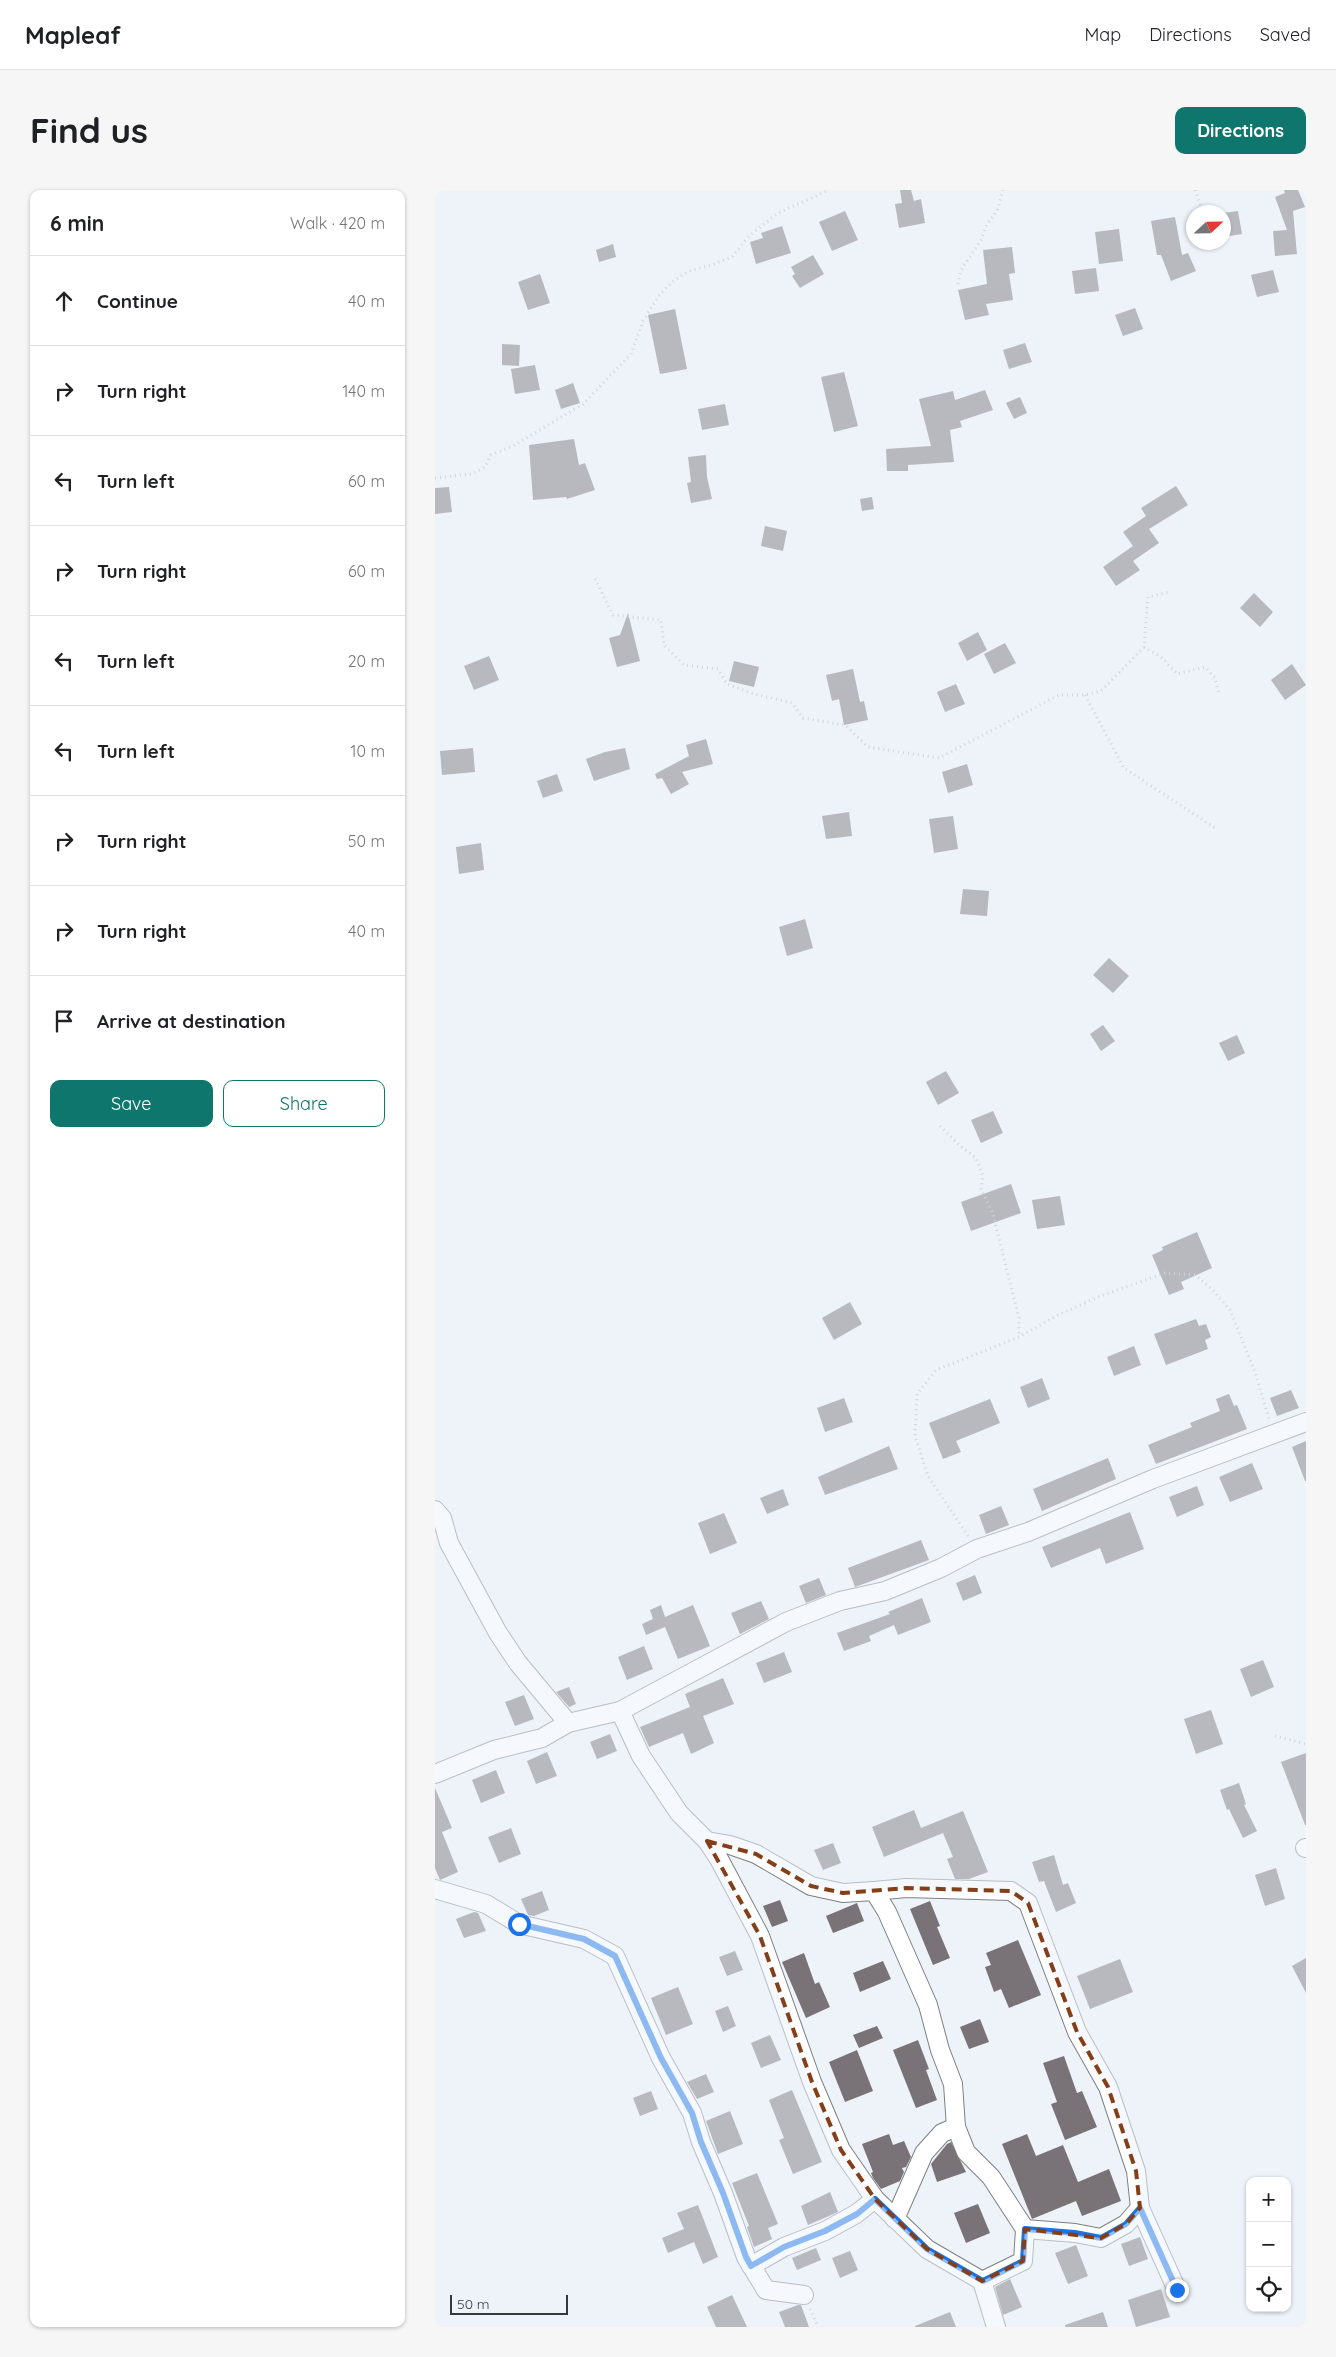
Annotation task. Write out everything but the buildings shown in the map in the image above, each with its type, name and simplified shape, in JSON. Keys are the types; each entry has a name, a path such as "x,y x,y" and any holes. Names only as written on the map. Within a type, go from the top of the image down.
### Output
{"street":[{"path":"435,1774 494,1750 542,1738 568,1723 620,1711 786,1622 840,1601 885,1591 941,1568 977,1549 1028,1532 1153,1480 1306,1422"},
{"path":"435,1510 442,1518 449,1543 498,1633 518,1663 568,1723"},
{"path":"620,1711 646,1764 679,1813 707,1841 719,1859 760,1936 812,2082 841,2150 875,2199 927,2249 983,2281 996,2327"},
{"path":"707,1841 730,1845 756,1854 811,1886 843,1893 906,1888 1011,1891 1028,1903 1077,2032 1109,2087 1136,2171 1140,2208 1177,2290"},
{"path":"435,1890 486,1904 519,1924 584,1939 615,1956 661,2058 692,2113 701,2142 751,2266 766,2290 804,2295"},
{"path":"873,1891 887,1912 928,2005 940,2050 953,2084 955,2127 966,2152 991,2176 1025,2229 1023,2261 983,2281"},
{"path":"895,2219 925,2153 941,2133 955,2127"},
{"path":"751,2266 784,2247 825,2231 857,2214 875,2199"},
{"path":"1025,2229 1075,2233 1101,2238 1126,2224 1140,2208"}],"path":[{"path":"435,478 472,474 485,467 491,455 513,446 583,404 631,354 643,320 660,294 672,282 689,271 732,257 749,236 777,213 829,190"},
{"path":"958,284 961,270 981,240 987,224 997,211 1003,190"},
{"path":"1195,190 1200,205"},
{"path":"595,580 613,615 661,620 663,645 684,665 718,669 727,684 751,693 792,703 803,718 845,725 869,747 939,758 1059,695 1085,695 1101,691 1143,647 1148,597 1169,592"},
{"path":"1143,647 1161,657 1177,674 1205,667 1215,678 1219,694"},
{"path":"1085,695 1124,768 1215,828"},
{"path":"941,1126 960,1146 976,1158 983,1176 981,1190 992,1211 1019,1318 1019,1337"},
{"path":"977,1549 929,1476 915,1436 917,1394 936,1370 1019,1337 1060,1314 1165,1273 1195,1275 1212,1289 1230,1310 1255,1372 1274,1434"},
{"path":"1275,1736 1306,1744"}],"highlighted area":[{"path":"707,1841 756,1854 811,1886 843,1893 906,1888 1011,1891 1028,1903 1077,2032 1108,2087 1136,2171 1140,2208 1126,2224 1101,2238 1025,2229 1023,2261 982,2281 927,2249 875,2199 841,2150 812,2082 760,1936"}],"route":[{"path":"519,1924 584,1939 615,1956 661,2058 692,2113 701,2142 751,2266 784,2247 825,2231 857,2214 875,2199 927,2249 983,2281 1023,2261 1025,2229 1075,2233 1101,2238 1126,2224 1140,2208 1177,2290"}]}
